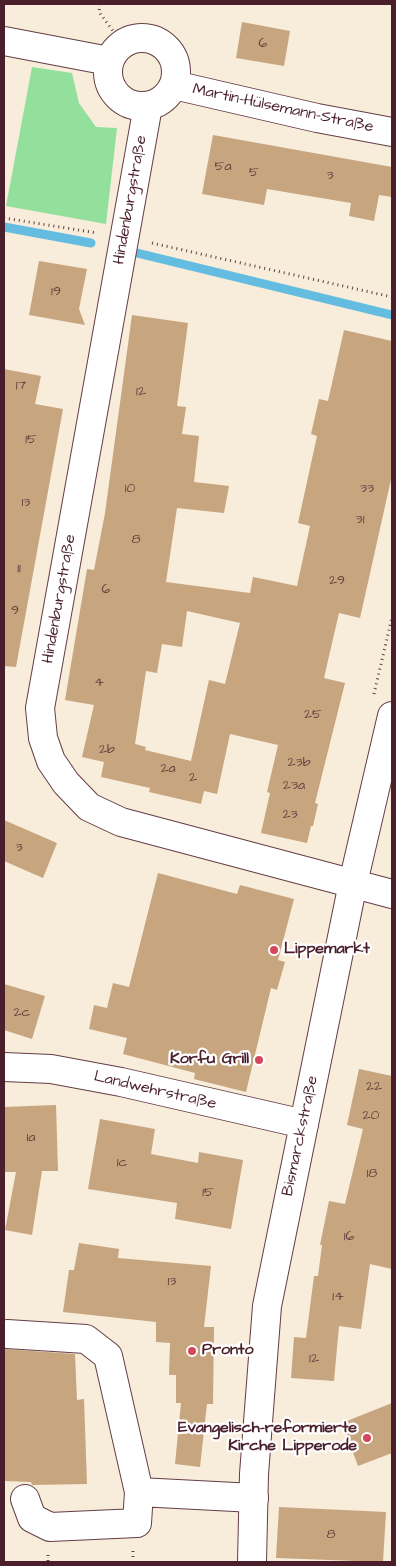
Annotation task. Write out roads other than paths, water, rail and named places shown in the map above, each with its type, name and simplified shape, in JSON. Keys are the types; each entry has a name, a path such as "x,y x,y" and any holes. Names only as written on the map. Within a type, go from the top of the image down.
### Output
{"street":[{"path":"131,39 153,40 163,45 175,63 174,85 168,95 159,102 148,106 136,106 125,102 115,94 107,72 115,53 131,39"},
{"path":"4,41 115,53"},
{"name":"Martin-Hülsemann-Straße","path":"174,85 317,118 392,132"},
{"name":"Hindenburgstraße","path":"148,106 40,708 43,738 51,761 66,783 89,807 121,822 353,882 392,894"},
{"name":"Bismarckstraße","path":"252,1562 254,1498 267,1306 353,882 392,716"},
{"name":"Landwehrstraße","path":"4,1067 51,1069 121,1082 304,1124"},
{"path":"7,1334 86,1339 108,1356 139,1492 137,1523 50,1527 32,1518 25,1499"},
{"path":"139,1492 254,1498"}],"waterway":[{"path":"4,227 91,243"},
{"path":"137,253 392,315"}],"place":[{"name":"Lippemarkt","path":"274,950"},
{"name":"Korfu Grill","path":"259,1060"},
{"name":"Pronto","path":"192,1351"},
{"name":"Evangelisch-reformierte Kirche Lipperode","path":"367,1438"}]}
